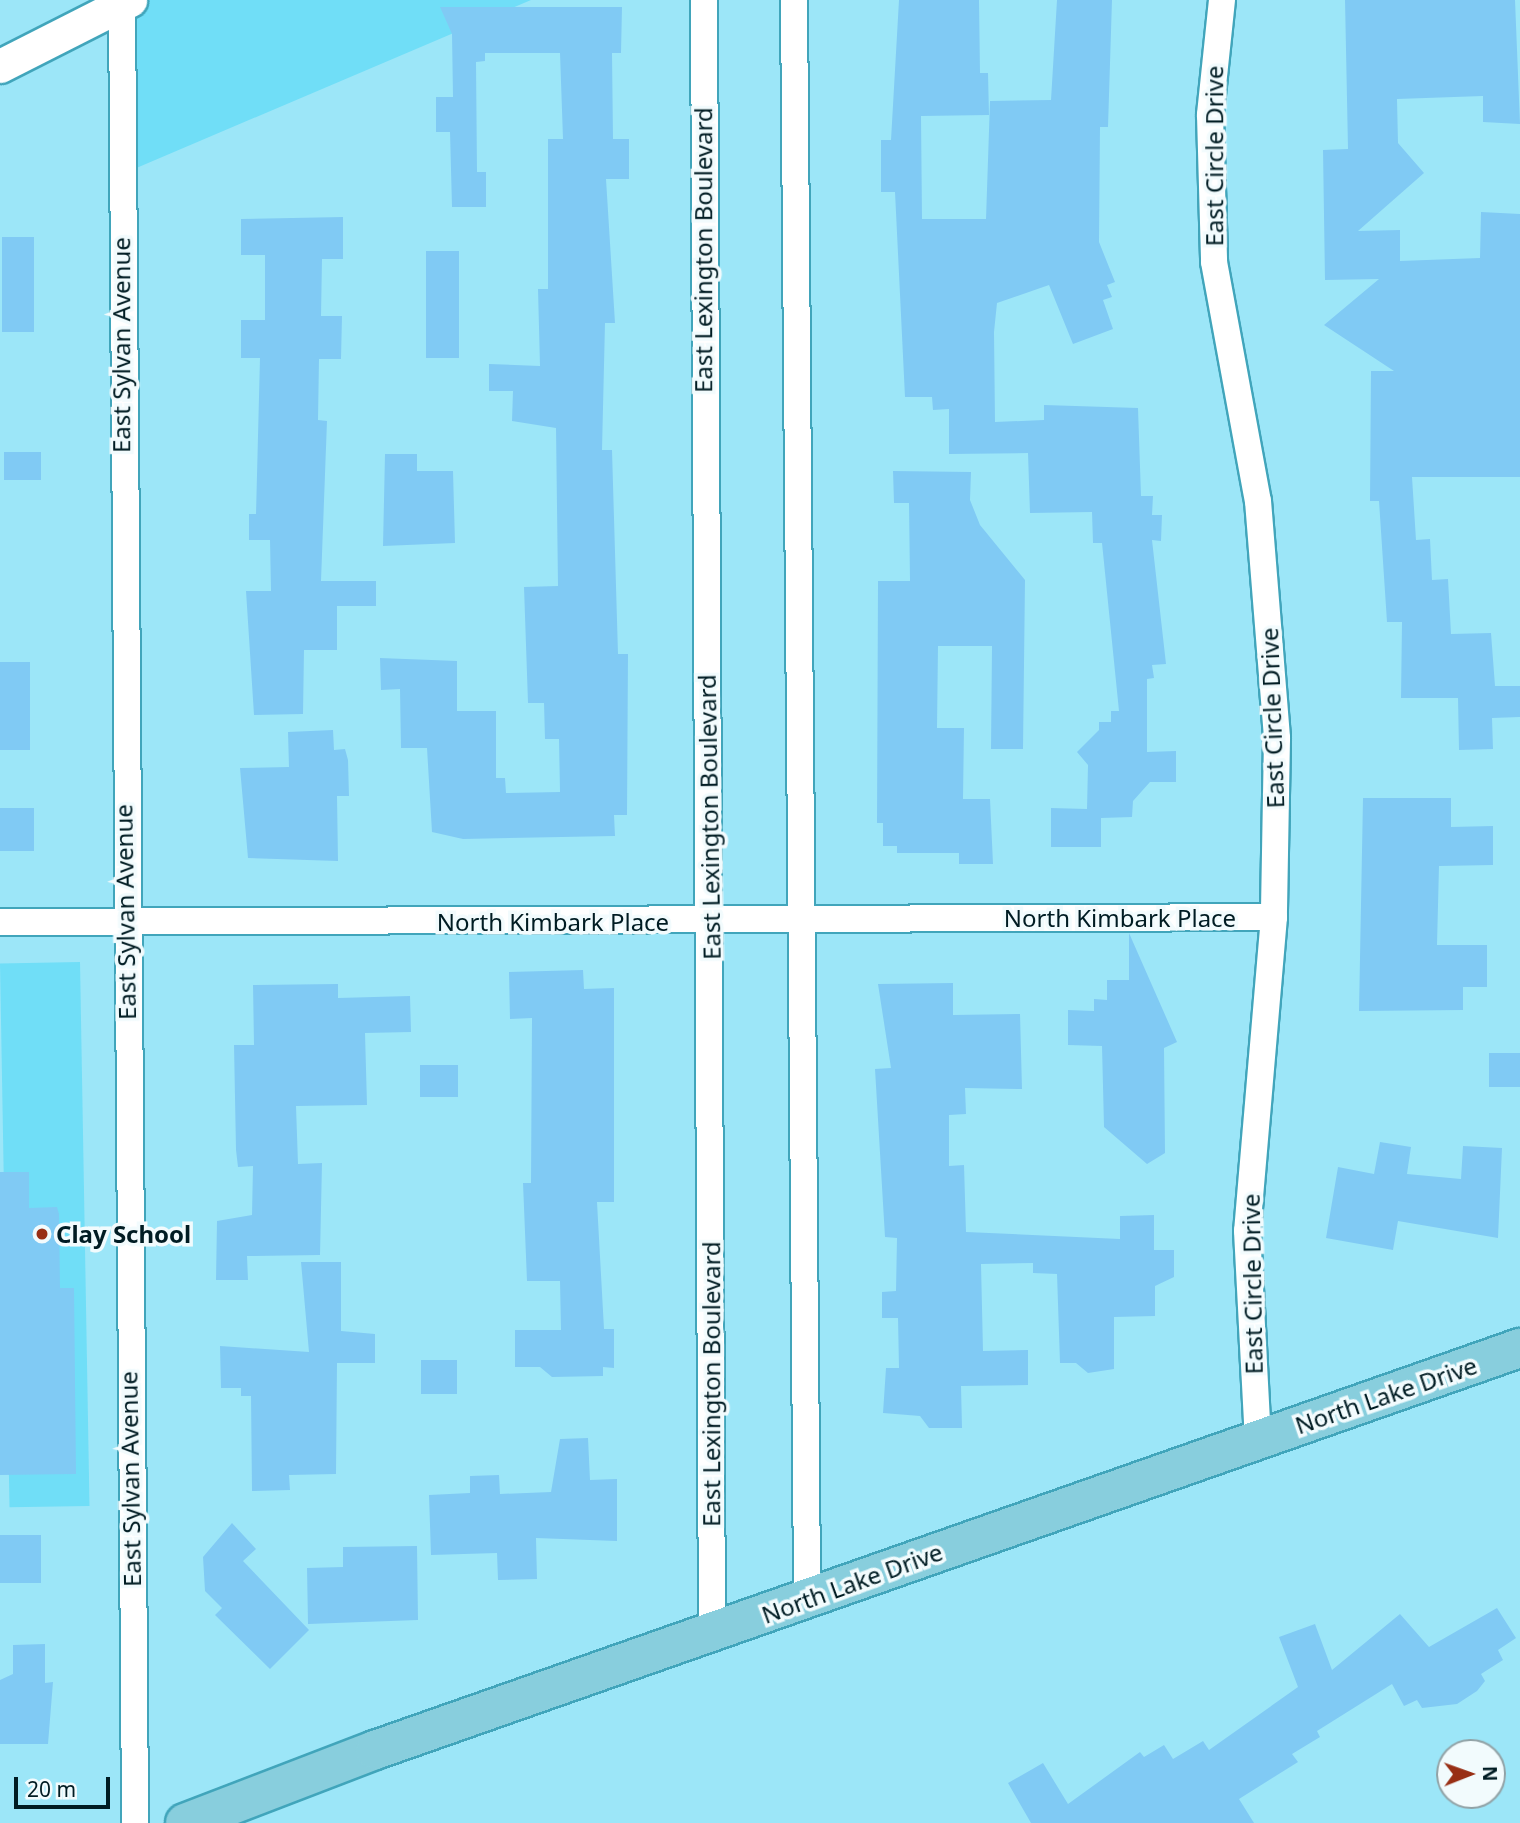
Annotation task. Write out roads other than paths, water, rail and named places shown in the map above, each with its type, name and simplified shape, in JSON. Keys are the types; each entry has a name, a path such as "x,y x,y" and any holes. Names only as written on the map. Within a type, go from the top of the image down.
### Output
{"main road":[{"name":"North Lake Drive","path":"185,1823 807,1598 1520,1348"}],"street":[{"name":"East Lexington Boulevard","path":"704,0 712,1634"},
{"path":"794,0 804,920 807,1598"},
{"name":"East Circle Drive","path":"1222,0 1210,115 1214,262 1265,557 1277,738 1273,917 1247,1231 1258,1440"},
{"path":"0,66 125,1"},
{"name":"East Sylvan Avenue","path":"125,1 124,920 135,1823"},
{"name":"North Kimbark Place","path":"0,922 710,922 1273,917"}],"place":[{"name":"Clay School","path":"42,1234"}]}
